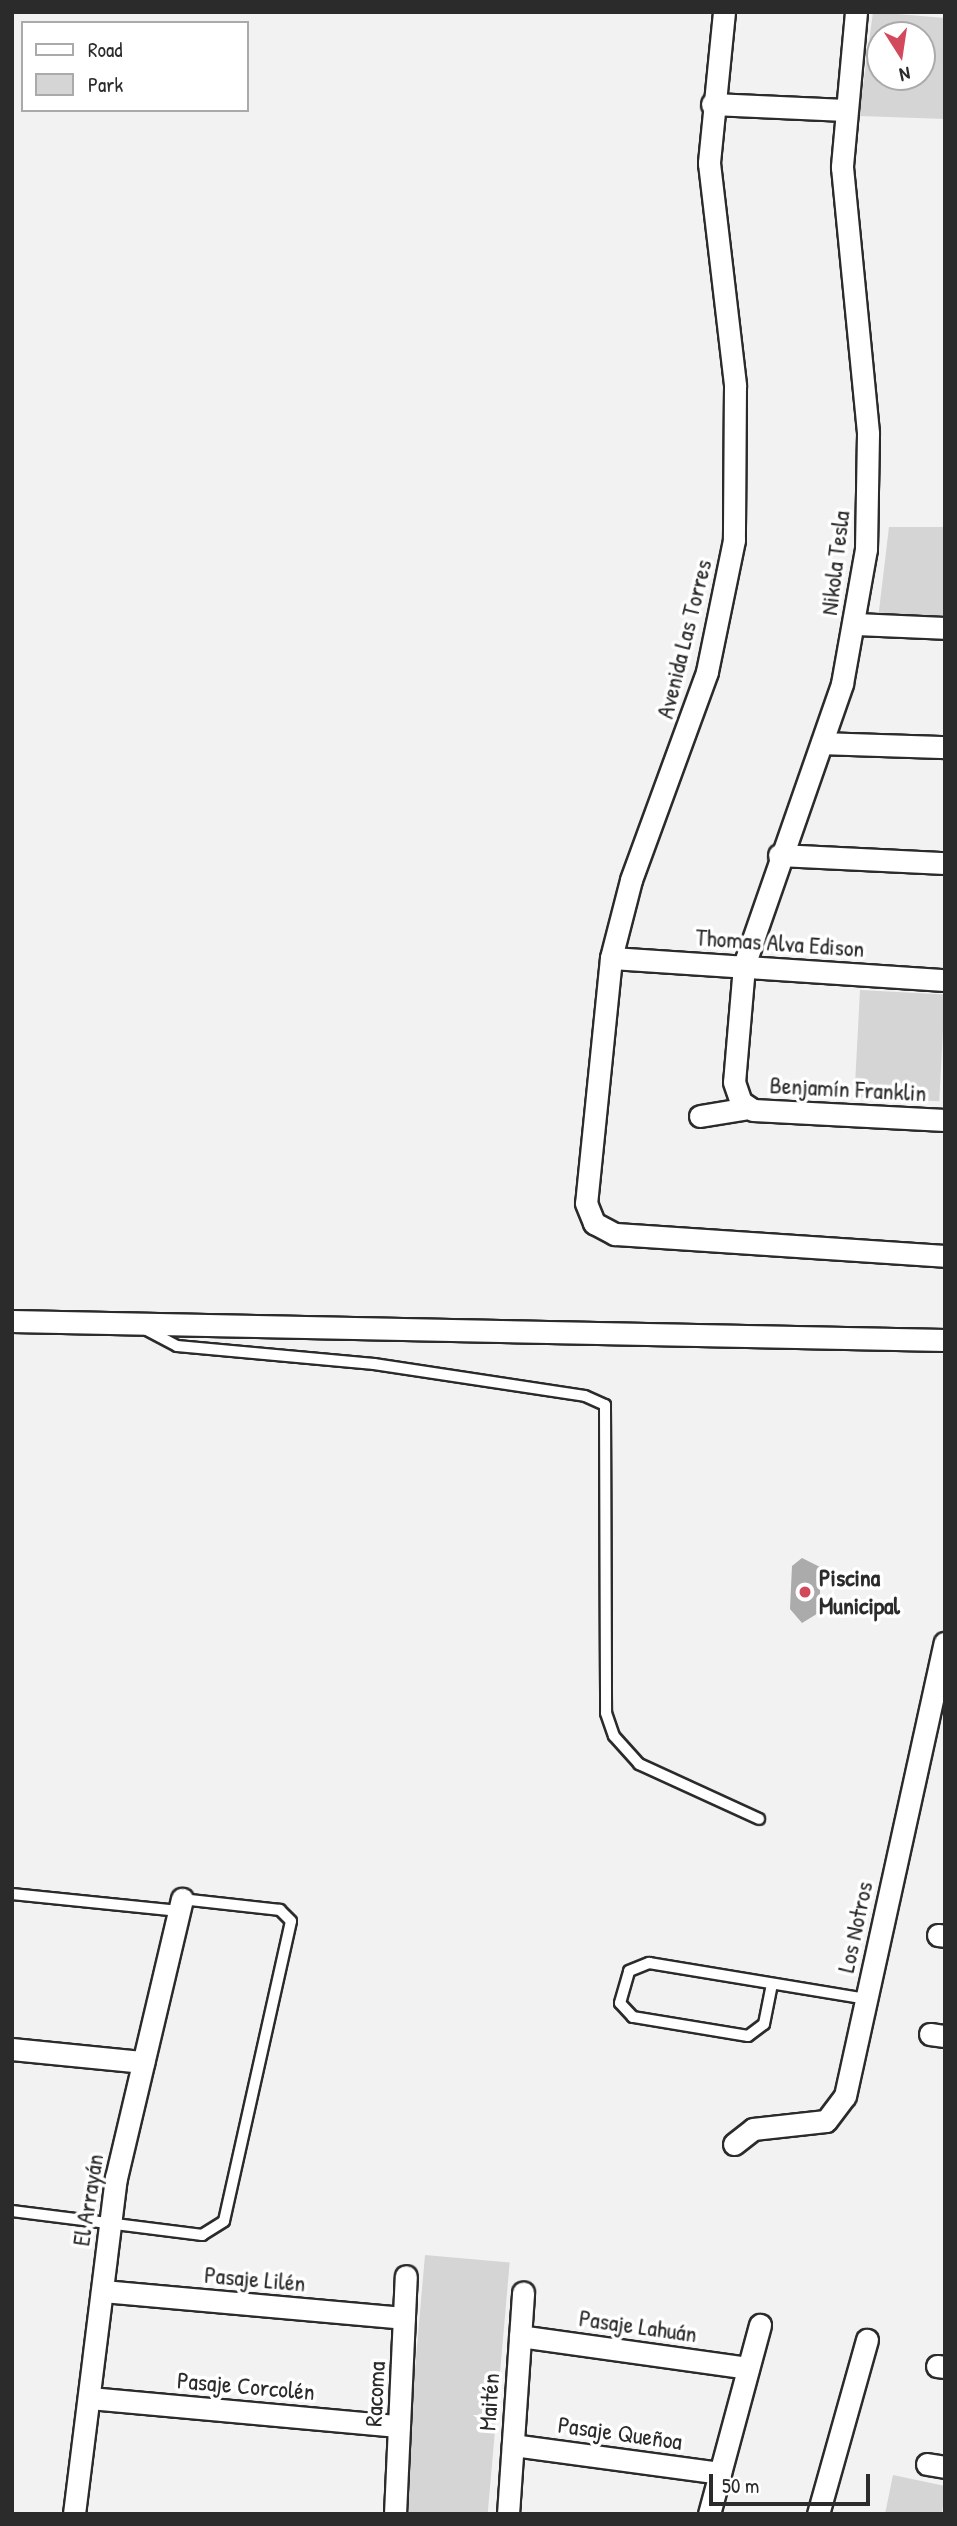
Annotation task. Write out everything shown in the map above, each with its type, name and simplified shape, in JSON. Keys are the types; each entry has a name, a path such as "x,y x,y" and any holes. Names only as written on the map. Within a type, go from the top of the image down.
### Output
{"street":[{"name":"Avenida Las Torres","path":"724,12 712,104 711,218 737,429 731,563 708,672 631,880 611,958 586,1194 594,1223 615,1234 945,1256"},
{"name":"Nikola Tesla","path":"745,1105 734,1075 744,966 779,855 822,743 855,624 869,463 843,193 846,110 856,12"},
{"path":"712,104 846,110"},
{"path":"855,624 945,628"},
{"path":"822,743 945,747"},
{"path":"779,855 945,863"},
{"name":"Thomas Alva Edison","path":"611,958 945,979"},
{"name":"Benjamín Franklin","path":"700,1116 745,1105 945,1119"},
{"path":"12,1321 945,1340"},
{"name":"Los Notros","path":"734,2144 753,2129 814,2124 835,2112 845,2096 945,1643"},
{"name":"El Arrayán","path":"74,2514 110,2220 143,2062 181,1905"},
{"path":"12,2049 143,2062"},
{"name":"Racoma","path":"395,2514 406,2276"},
{"name":"Pasaje Lilén","path":"102,2291 404,2318"},
{"name":"Maitén","path":"508,2514 523,2293"},
{"path":"709,2514 760,2325"},
{"name":"Pasaje Lahuán","path":"520,2336 748,2368"},
{"path":"818,2514 867,2340"},
{"name":"Pasaje Corcolén","path":"89,2398 399,2426"},
{"name":"Pasaje Queñoa","path":"513,2445 720,2473"}],"lane":[{"path":"133,1323 177,1346 374,1364 585,1396 605,1405 606,1713 614,1736 639,1764 759,1819"},
{"path":"12,1894 284,1912 291,1921 221,2226 202,2235 110,2220 12,2211"},
{"path":"772,1984 764,2024 748,2036 633,2017 620,2003 629,1971 649,1963 866,1999"}],"green space":[{"path":"873,12 945,18 945,119 859,116 866,64 866,91 936,91 936,21 872,21"},
{"path":"889,527 945,527 945,621 878,619"},
{"path":"860,990 945,994 939,1101 854,1097"},
{"path":"425,2255 510,2262 488,2514 402,2513"},
{"path":"893,2475 945,2486 942,2514 885,2514"}],"shaded area":[{"name":"Piscina Municipal","path":"802,1558 820,1567 820,1612 802,1623 790,1609 792,1566"}],"place":[{"name":"Piscina Municipal","path":"805,1592"}]}
